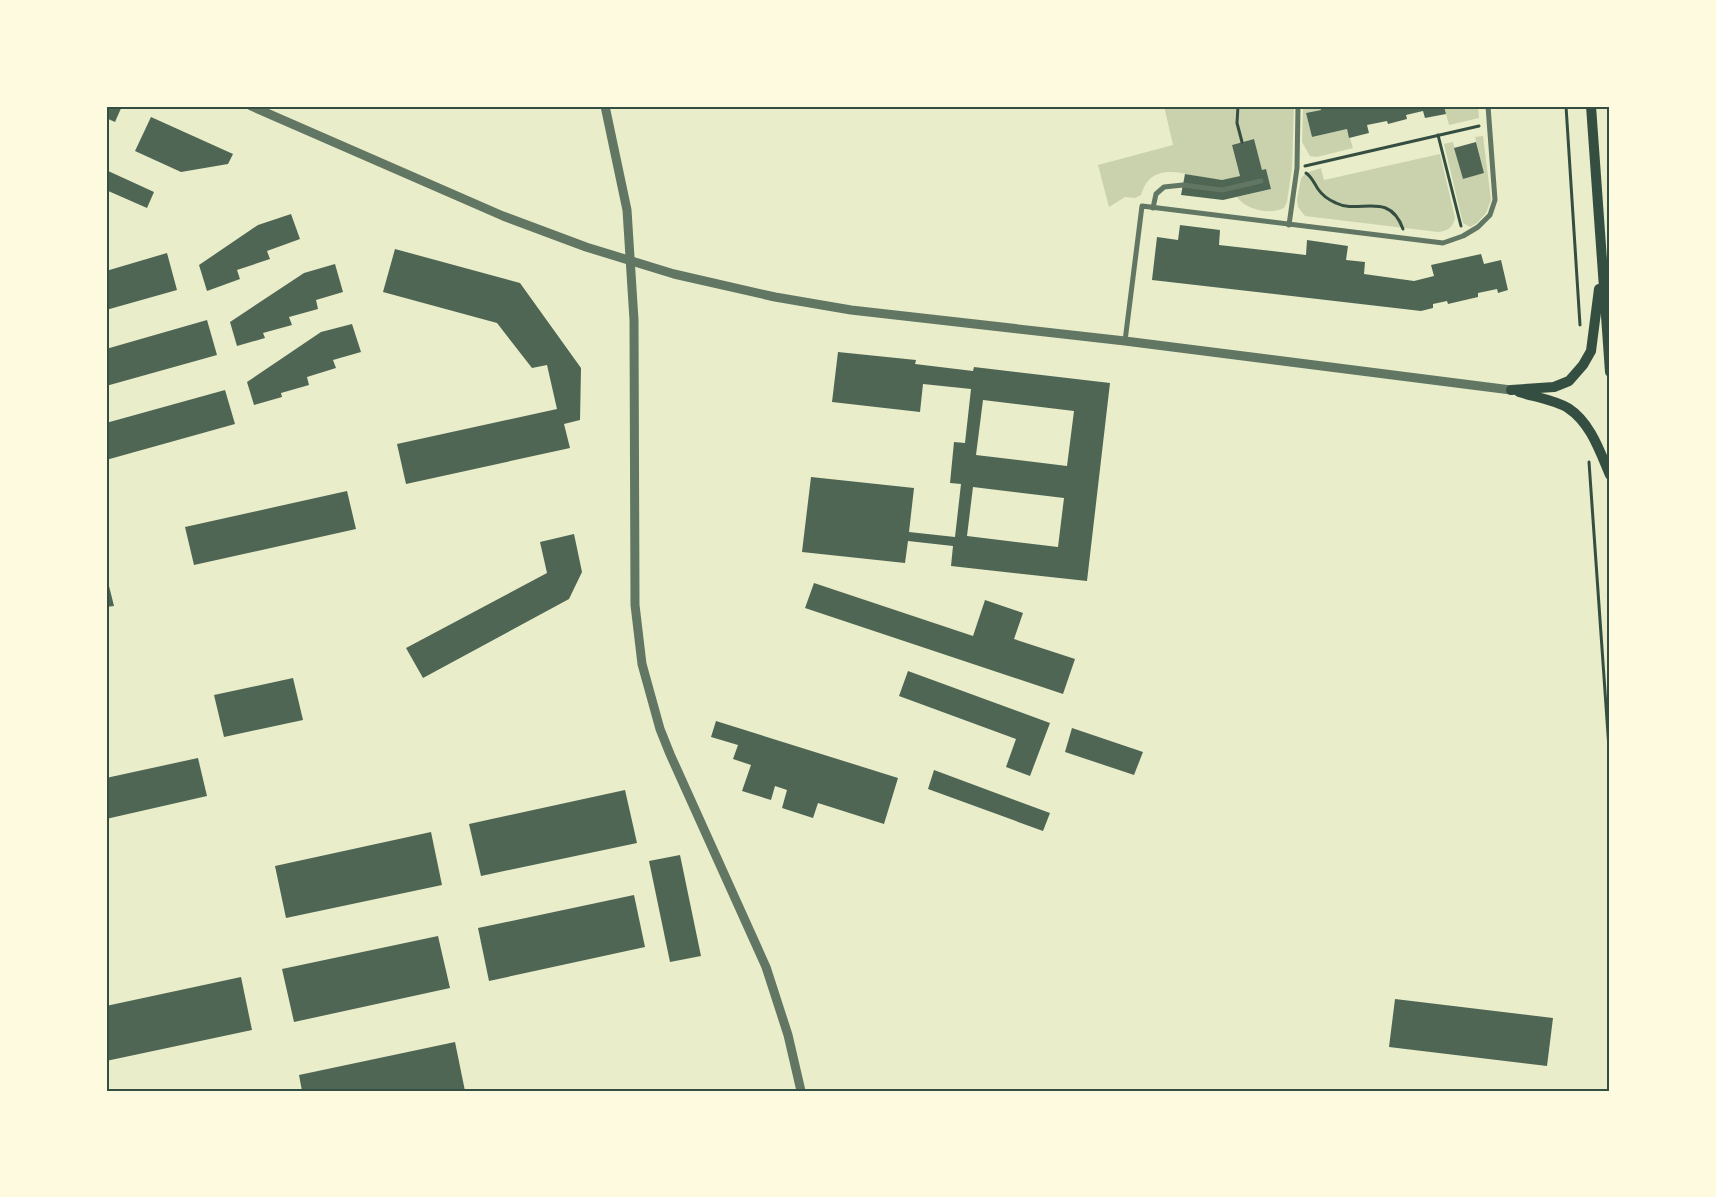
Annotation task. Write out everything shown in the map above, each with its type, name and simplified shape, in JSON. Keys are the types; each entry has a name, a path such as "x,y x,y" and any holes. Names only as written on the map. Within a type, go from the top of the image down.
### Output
{"main road":[{"path":"1591,106 1610,372"},
{"path":"1511,390 1554,387 1569,381 1583,365 1591,351 1602,268"},
{"path":"1511,390 1568,408 1594,437 1610,475"}],"street":[{"path":"251,106 503,216 586,247 674,274 775,298 850,310 1125,341 1511,390"},
{"path":"605,106 627,210 634,320 634,605 642,664 660,729 670,754 766,967 788,1035 800,1091"},
{"path":"1288,225 1297,168 1298,106"},
{"path":"1125,341 1142,206 1443,243 1463,236 1478,227 1490,215 1495,200 1488,106"},
{"path":"1153,208 1156,194 1164,187 1183,185 1222,190 1261,181"}],"path":[{"path":"1238,106 1237,123 1242,142"},
{"path":"1566,106 1580,327"},
{"path":"1297,168 1467,128"},
{"path":"1438,135 1463,236"},
{"path":"1297,168 1309,176 1320,191 1335,203 1350,207 1381,206 1391,211 1400,222 1406,239"},
{"path":"1588,457 1610,763"}],"green space":[{"path":"1164,106 1219,106 1219,108 1225,106 1294,106 1292,168 1287,202 1284,208 1272,211 1259,210 1246,205 1237,197 1271,189 1266,170 1262,170 1254,139 1232,145 1240,176 1221,180 1175,172 1164,172 1154,176 1147,183 1141,195 1135,198 1125,197 1109,207 1098,165 1173,145"},
{"path":"1303,106 1323,106 1320,107 1321,110 1306,113 1312,137 1347,129 1353,148 1317,157 1310,156 1302,142"},
{"path":"1444,106 1478,106 1479,118 1449,125"},
{"path":"1483,136 1491,200 1486,213 1477,223 1470,227 1463,223 1444,144 1453,142 1463,179 1484,173 1475,137"},
{"path":"1440,154 1455,218 1451,227 1444,231 1438,232 1305,216 1298,207 1297,200 1301,178 1306,173 1321,168 1324,180"}],"building":[{"path":"106,106 122,106 115,122 106,118"},
{"path":"1444,106 1446,114 1425,118 1423,111 1406,115 1407,119 1388,124 1387,121 1367,125 1369,133 1349,138 1347,129 1312,137 1306,113 1321,110 1320,107"},
{"path":"151,117 233,154 228,164 181,172 135,151"},
{"path":"1254,139 1262,170 1266,169 1271,189 1223,200 1181,195 1185,174 1222,180 1240,176 1232,145"},
{"path":"1476,142 1484,173 1463,179 1454,148"},
{"path":"106,170 154,192 147,208 106,190"},
{"path":"291,214 300,239 267,251 270,259 237,270 240,279 207,291 199,265 258,225"},
{"path":"1180,225 1220,230 1219,245 1306,255 1307,240 1348,246 1346,260 1365,262 1364,274 1414,281 1434,276 1431,265 1481,254 1484,264 1501,260 1508,290 1498,293 1497,289 1478,293 1478,297 1448,304 1447,301 1433,304 1433,308 1421,311 1152,280 1157,237 1178,240"},
{"path":"395,249 520,283 581,368 580,420 564,424 570,448 406,484 397,444 557,409 547,365 532,368 497,323 383,292"},
{"path":"167,253 177,290 106,310 106,271"},
{"path":"335,264 343,292 316,300 318,309 289,317 292,325 263,333 265,338 237,346 230,322 304,273"},
{"path":"207,320 217,355 106,386 106,349"},
{"path":"352,324 361,352 333,360 336,368 307,377 309,385 281,393 282,397 254,405 247,382 321,332"},
{"path":"838,352 916,360 915,364 973,371 974,367 1110,383 1087,581 951,566 953,546 908,541 905,563 802,552 811,477 914,488 909,532 955,537 961,484 950,483 954,442 965,443 971,389 923,384 920,412 832,402","holes":["983,400 1074,411 1067,466 976,455","973,487 1064,498 1058,547 967,536"]},
{"path":"225,390 235,424 106,460 106,423"},
{"path":"347,491 356,529 194,565 185,527"},
{"path":"574,534 582,572 569,599 423,678 406,648 547,573 540,542"},
{"path":"106,574 114,606 106,607"},
{"path":"814,583 973,636 985,600 1023,613 1014,639 1075,659 1063,694 805,608"},
{"path":"908,671 1050,723 1030,776 1006,767 1016,739 899,696"},
{"path":"293,678 303,720 224,737 214,695"},
{"path":"716,721 898,778 884,824 818,803 813,818 782,808 787,790 775,786 771,800 742,791 751,765 733,759 738,745 711,737"},
{"path":"1072,728 1143,752 1134,775 1065,752"},
{"path":"198,758 207,796 106,819 106,778"},
{"path":"934,770 1050,813 1043,831 928,789"},
{"path":"625,790 637,843 481,876 469,824"},
{"path":"431,832 442,885 286,918 275,866"},
{"path":"680,855 701,956 670,962 649,861"},
{"path":"634,895 645,947 489,981 478,928"},
{"path":"438,936 450,988 294,1022 282,969"},
{"path":"241,977 252,1030 106,1061 106,1006"},
{"path":"1395,999 1553,1018 1547,1066 1389,1047"},
{"path":"455,1042 465,1091 302,1091 299,1075"}]}
